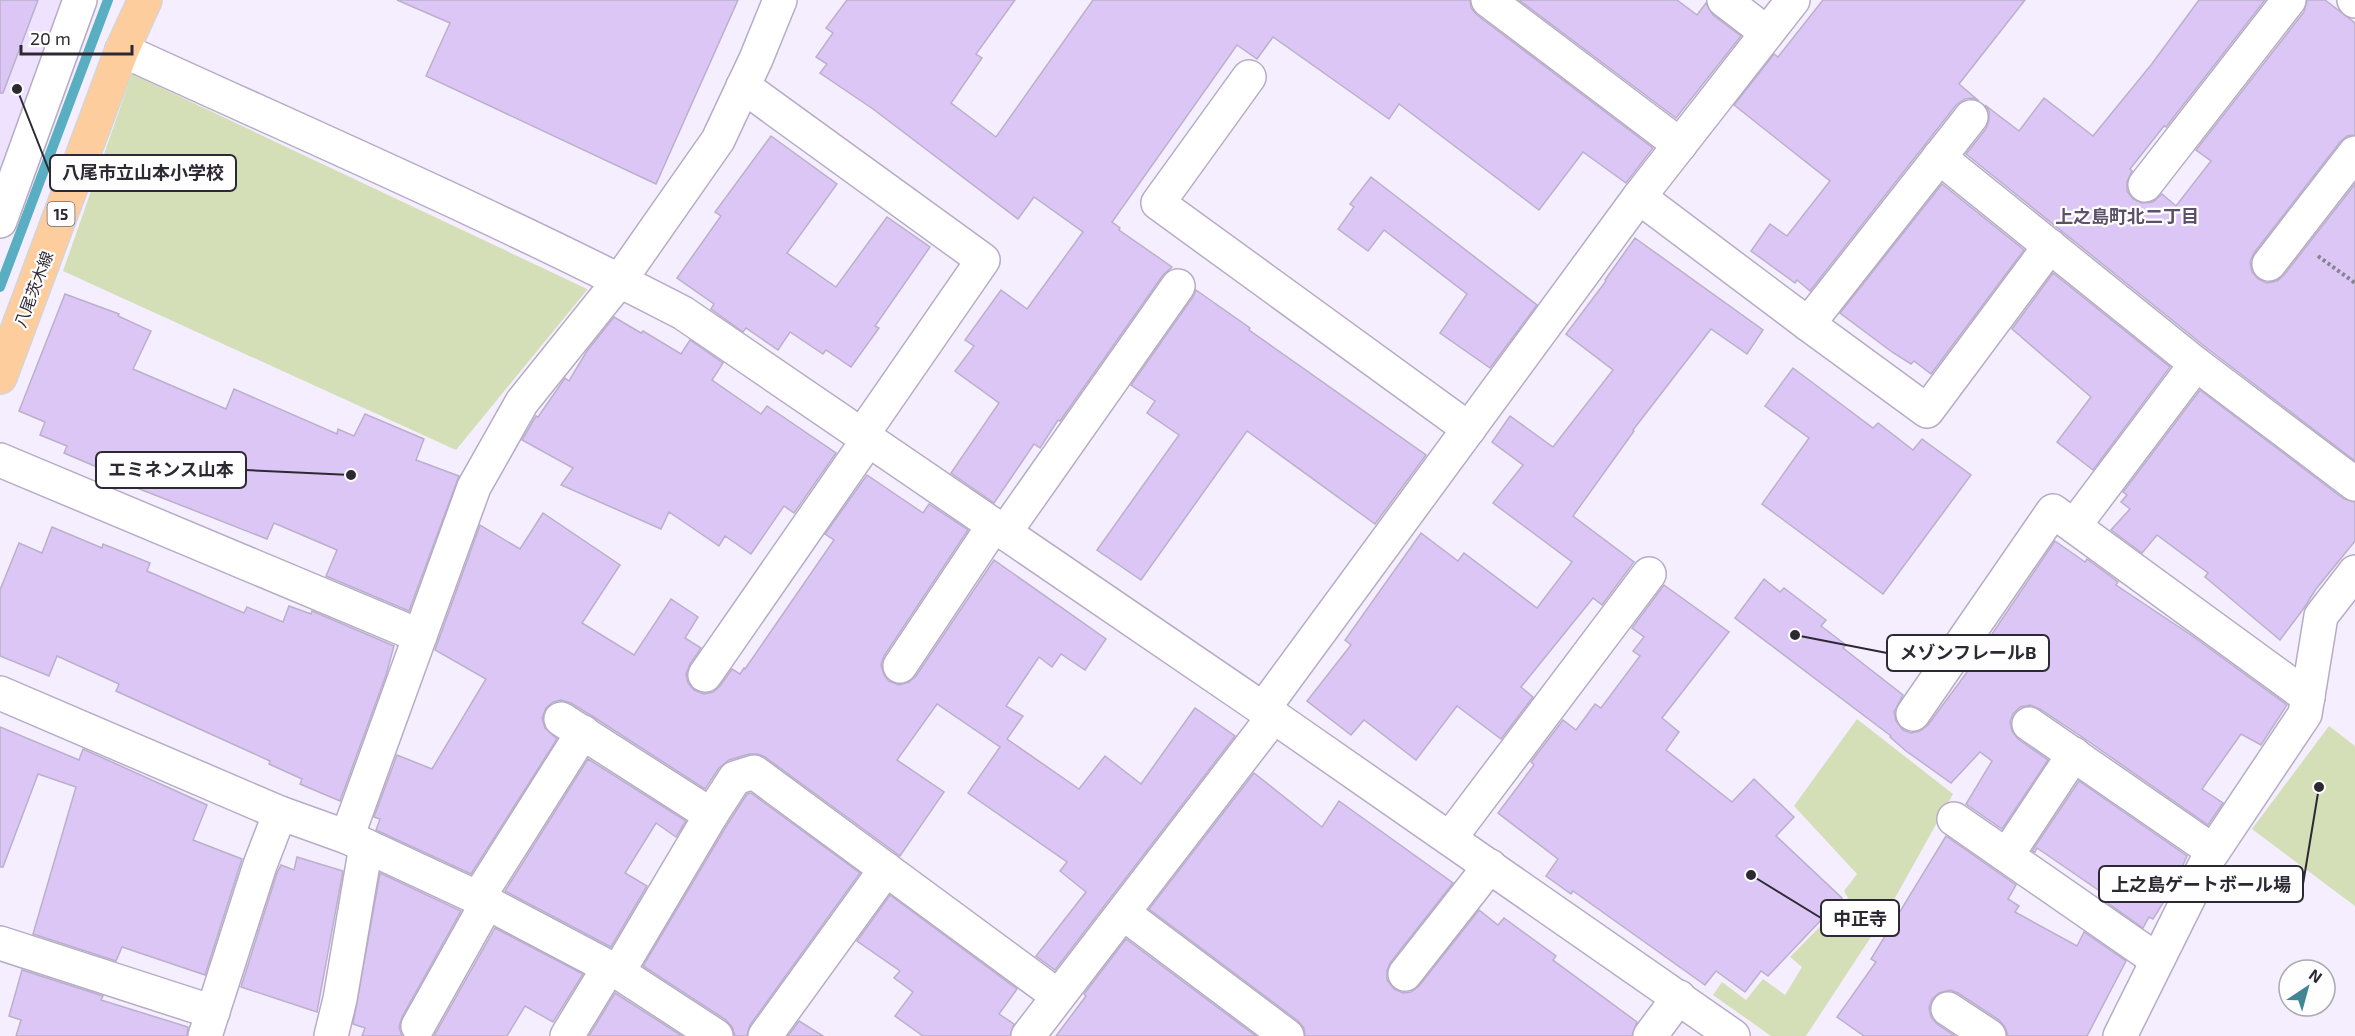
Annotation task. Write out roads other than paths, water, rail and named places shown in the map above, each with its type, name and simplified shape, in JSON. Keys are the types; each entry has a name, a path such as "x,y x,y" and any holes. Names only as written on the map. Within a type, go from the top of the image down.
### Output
{"main road":[{"name":"八尾茨木線","path":"0,377 122,50 145,0"}],"street":[{"path":"0,221 80,0"},
{"path":"331,1036 340,999 357,842 420,636 474,487 522,402 620,280 718,140 744,86 780,0"},
{"path":"1488,0 1680,145"},
{"path":"1724,0 1767,33"},
{"path":"1028,1036 1123,913 1269,712 1469,429 1639,196 1793,0"},
{"path":"2145,185 2289,0"},
{"path":"122,50 620,280 683,313 1269,712 1733,1036"},
{"path":"1250,77 1158,203 1469,429"},
{"path":"705,675 983,260 744,86"},
{"path":"1808,324 1971,117"},
{"path":"2269,264 2355,153"},
{"path":"1939,157 2196,364 2355,484"},
{"path":"1639,196 1927,411 2050,246"},
{"path":"900,666 1178,286"},
{"path":"2074,526 2196,364"},
{"path":"0,460 420,636"},
{"path":"1913,714 2053,510 2308,697"},
{"path":"2120,1036 2213,851 2305,714 2321,616 2355,572"},
{"path":"1450,838 1649,574"},
{"path":"0,693 280,813 357,842 483,901 613,970 716,1036"},
{"path":"2030,724 2213,851"},
{"path":"418,1026 572,725 711,814"},
{"path":"2007,855 2074,754"},
{"path":"567,1036 613,970 735,778 754,772 1058,996"},
{"path":"0,942 209,1024 260,865 280,813"},
{"path":"1954,819 2157,960"},
{"path":"1405,974 1490,866"},
{"path":"765,1036 886,869"},
{"path":"1123,913 1287,1036"},
{"path":"1650,1036 1679,997"},
{"path":"1948,1009 1989,1036"}],"waterway":[{"path":"0,287 108,0"}],"place":[{"name":"八尾市立山本小学校","path":"17,89"},
{"name":"エミネンス山本","path":"351,475"},
{"name":"メゾンフレールB","path":"1795,635"},
{"name":"上之島ゲートボール場","path":"2319,787"},
{"name":"中正寺","path":"1751,875"}],"district":[{"name":"上之島町北二丁目","path":"2127,216"}]}
